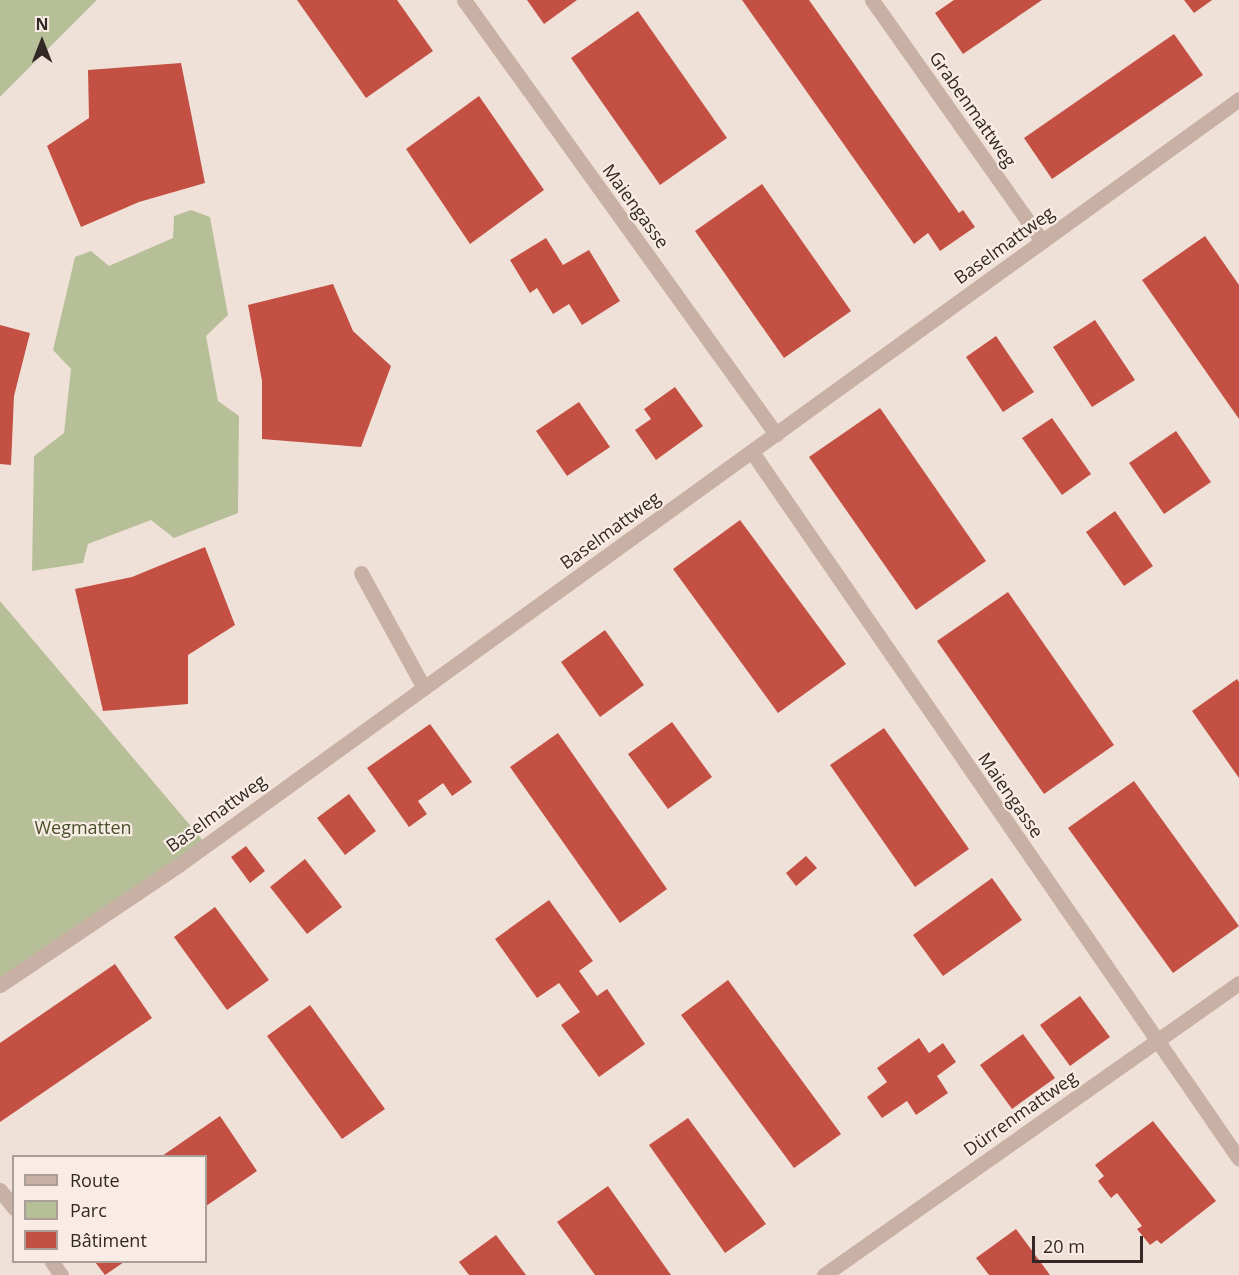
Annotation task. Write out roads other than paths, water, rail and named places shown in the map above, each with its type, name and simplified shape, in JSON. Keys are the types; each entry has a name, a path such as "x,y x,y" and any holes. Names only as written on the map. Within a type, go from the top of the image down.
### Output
{"street":[{"name":"Maiengasse","path":"464,0 776,434"},
{"name":"Grabenmattweg","path":"872,0 1042,241"},
{"name":"Baselmattweg","path":"0,985 180,864 1239,99"},
{"name":"Maiengasse","path":"752,452 1239,1159"},
{"path":"361,573 424,688"},
{"name":"Dürrenmattweg","path":"824,1275 1239,983"},
{"path":"0,1190 12,1205"}],"park label":[{"name":"Wegmatten","path":"83,827"}]}
